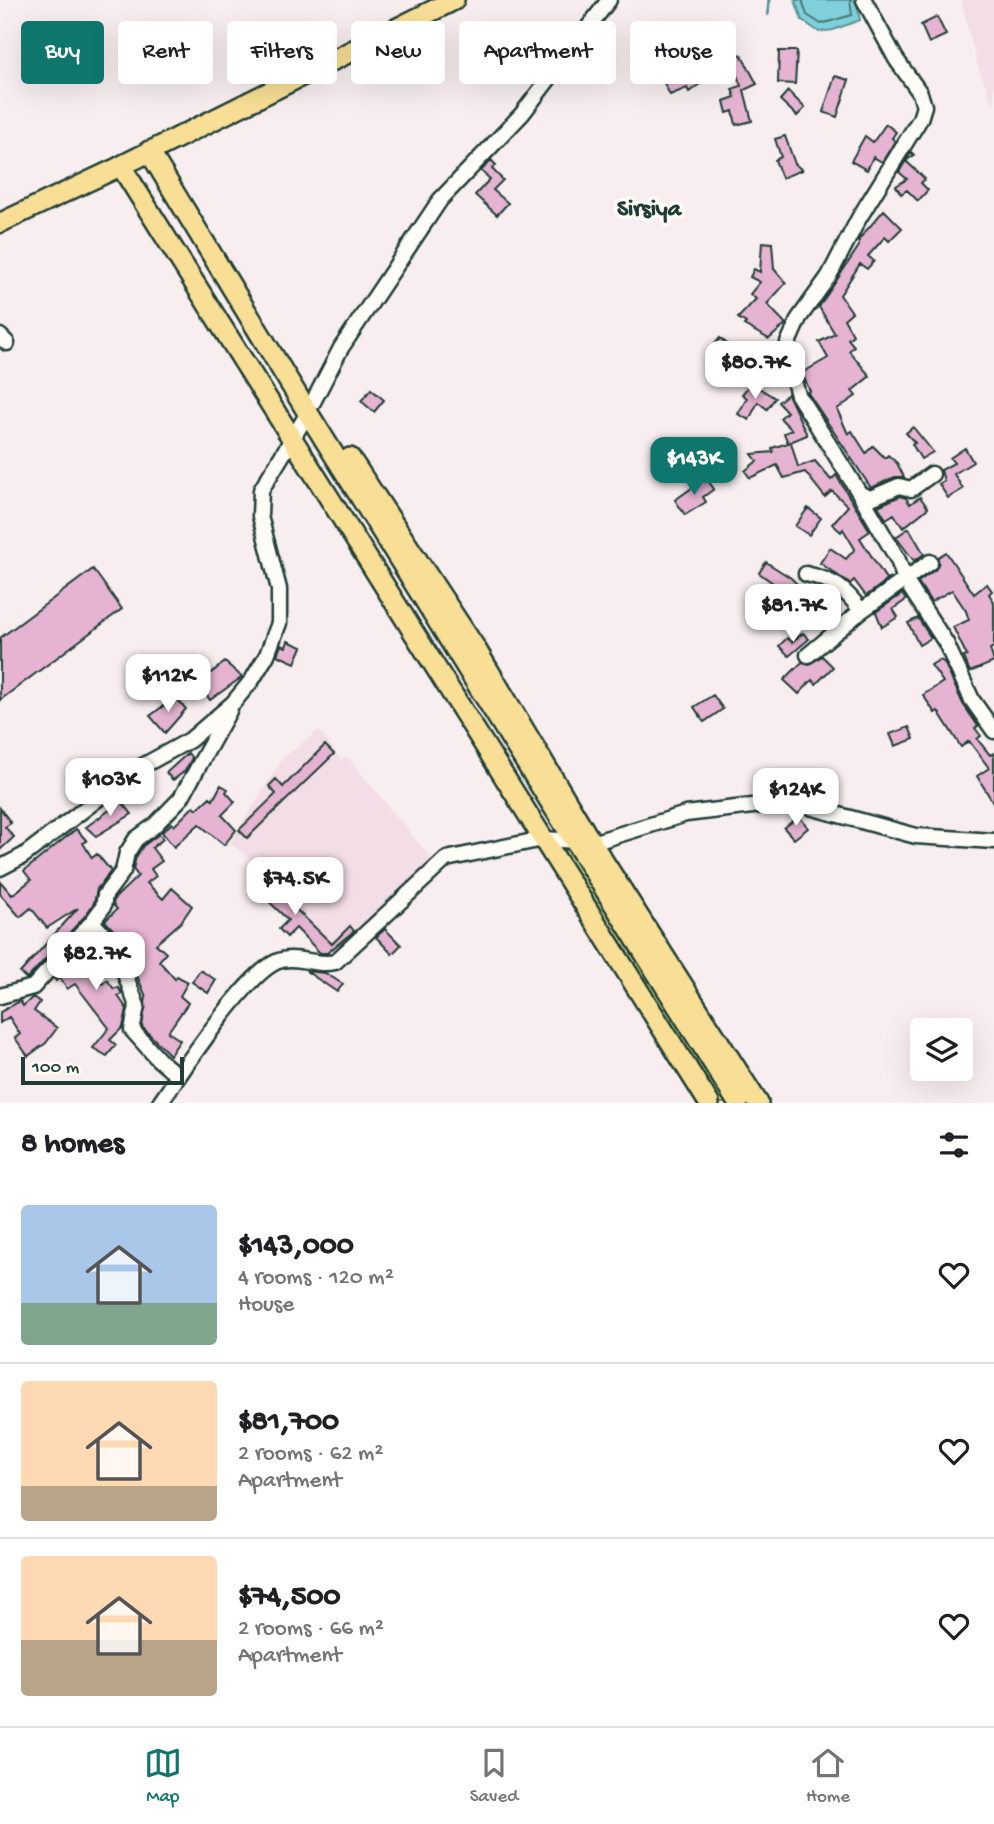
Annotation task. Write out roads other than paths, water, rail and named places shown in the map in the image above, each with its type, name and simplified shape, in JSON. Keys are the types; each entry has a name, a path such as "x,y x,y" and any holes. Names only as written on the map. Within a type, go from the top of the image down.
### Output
{"highway":[{"path":"454,0 121,166 709,1103"},
{"path":"149,150 582,842 738,1103"},
{"path":"582,842 758,1103"}],"main road":[{"path":"0,223 121,166"}],"street":[{"path":"0,996 33,987 103,907 105,895 123,871 127,853 136,839 154,826 181,798 233,703 267,655 279,623 279,589 260,516 261,490 294,440 341,348 440,200 522,114 608,0"},
{"path":"865,1 896,59 920,93 924,106 920,120 859,218 829,276 799,318 788,343 798,395 860,494 898,560 905,580 946,643 971,698 994,731"},
{"path":"860,494 871,498 899,486 911,489 932,474"},
{"path":"807,655 861,611 930,562"},
{"path":"806,574 831,580 844,589 861,611"},
{"path":"0,868 23,856 137,769 190,740 233,703"},
{"path":"160,1103 239,997 275,962 287,958 324,965 335,962 446,859 543,839 582,842 647,828 686,814 777,803 797,797 810,807 916,836 994,841"},
{"path":"92,922 114,945 137,1006 132,1030 158,1059 178,1076"}],"water":[{"path":"795,0 856,0 860,20 819,32 802,20"}],"waterway":[{"path":"768,14 769,0"}],"district":[{"name":"Sirsiya","path":"649,210"}]}
